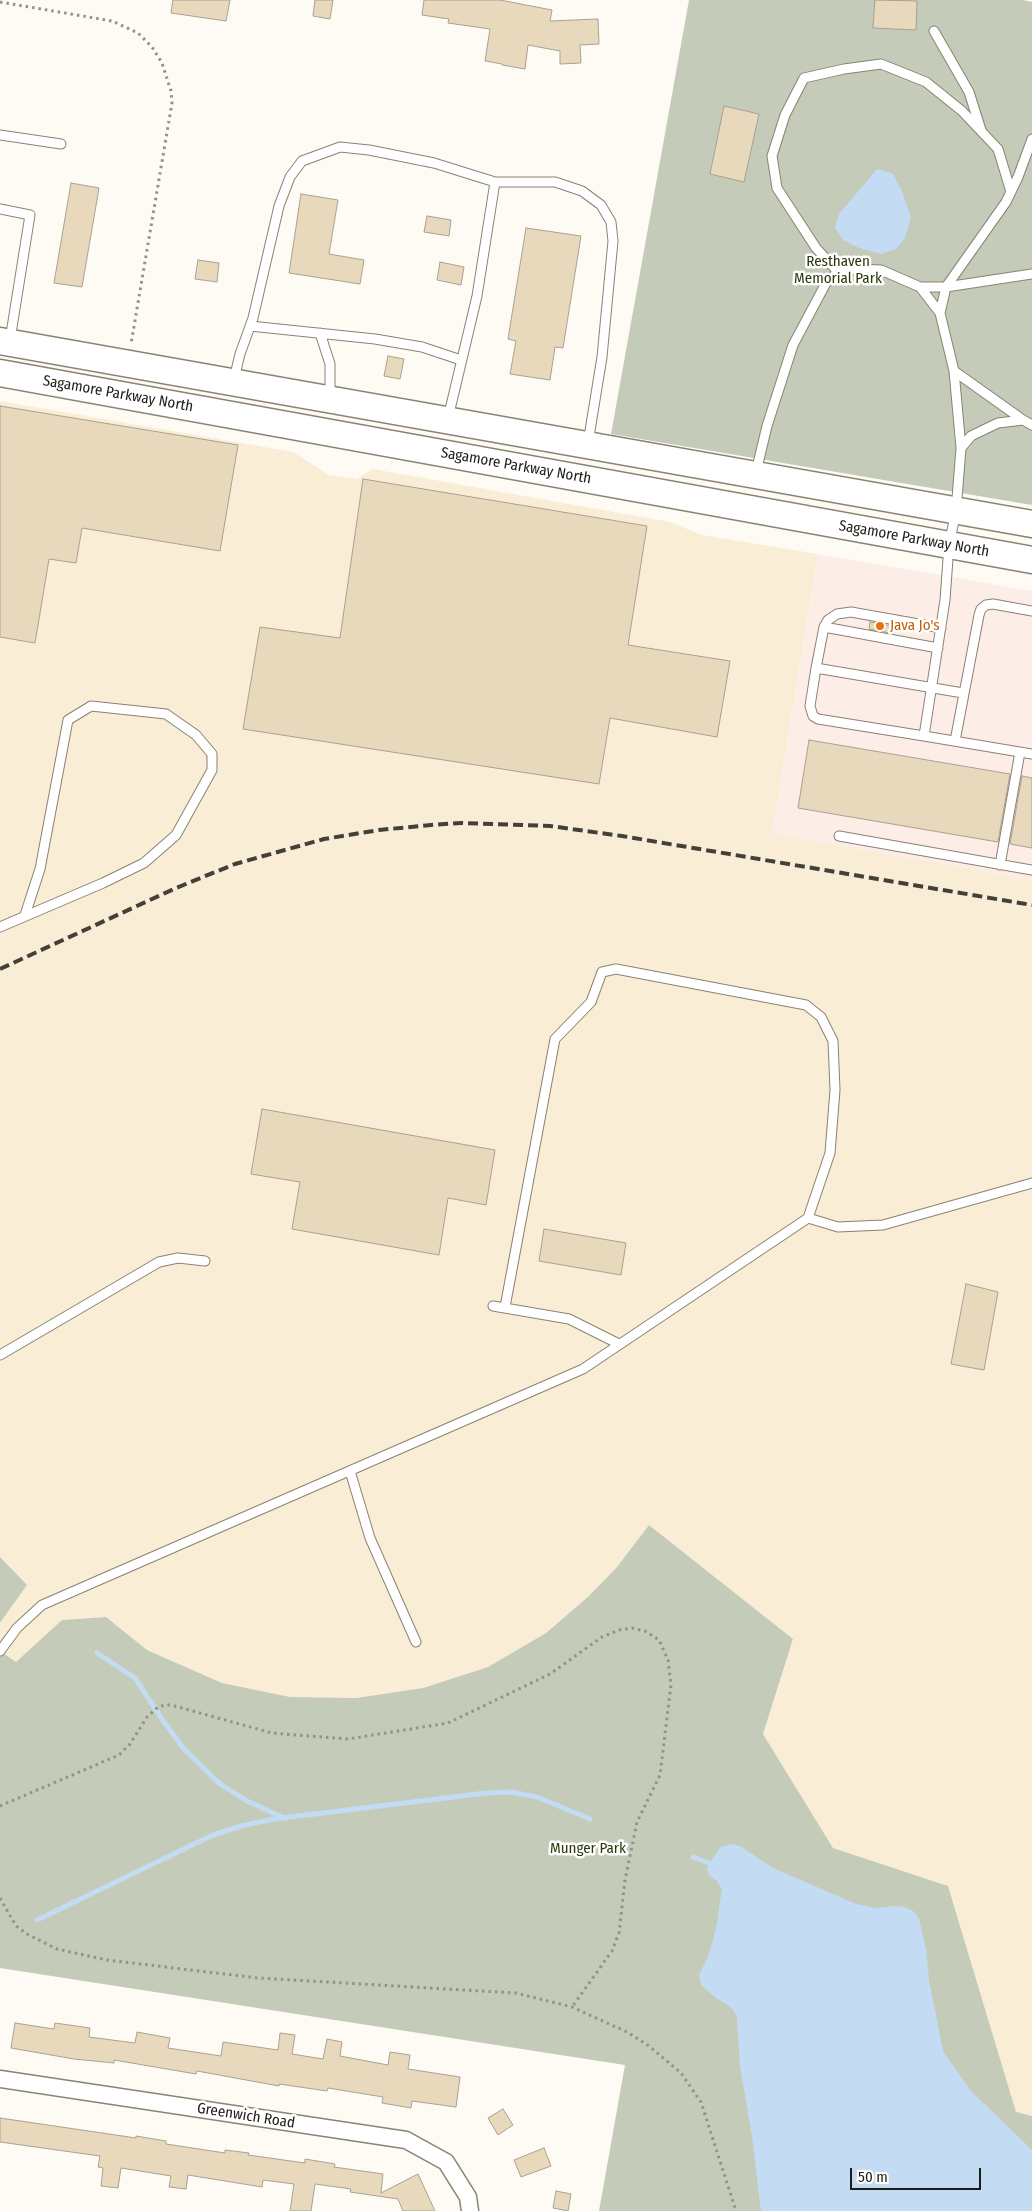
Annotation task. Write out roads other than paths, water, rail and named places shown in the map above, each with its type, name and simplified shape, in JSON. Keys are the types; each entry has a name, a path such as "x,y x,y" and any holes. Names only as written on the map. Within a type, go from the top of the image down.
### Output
{"main road":[{"name":"Sagamore Parkway North","path":"5,342 1032,524"},
{"name":"Sagamore Parkway North","path":"0,373 1032,560"}],"street":[{"name":"Greenwich Road","path":"0,2079 406,2140 446,2162 469,2204"}],"lane":[{"path":"934,31 969,92 982,132"},
{"path":"838,272 816,248 777,188 772,156 784,115 804,78 844,69 881,64 926,82 962,111 998,149 1011,192"},
{"path":"0,135 61,144"},
{"path":"940,312 946,287 1006,202 1032,139"},
{"path":"233,382 250,326 279,206 290,177 302,161 340,147 369,150 434,163 495,182 555,182 582,191 601,205 611,222 613,241 602,358 587,445"},
{"path":"447,420 477,296 495,182"},
{"path":"0,209 30,215 5,342"},
{"path":"756,475 767,426 793,345 826,283 838,272 858,269 881,270 920,287 946,287 1032,274"},
{"path":"920,287 940,312 954,371 962,448 956,511 949,545 941,628 924,736"},
{"path":"250,326 320,333 422,347 460,360"},
{"path":"320,333 330,364 330,400"},
{"path":"954,371 1032,425"},
{"path":"962,448 971,436 982,430 998,423 1023,420"},
{"path":"955,741 963,693 979,615 982,609 986,605 993,604 1032,610"},
{"path":"941,628 851,612 837,614 828,620 824,627 810,706 813,716 818,719 1032,754"},
{"path":"824,627 938,648"},
{"path":"816,668 963,693"},
{"path":"0,927 104,883 144,863 176,835 212,770 212,754 196,735 166,714 91,706 68,720 40,869 25,915"},
{"path":"1000,864 1020,752"},
{"path":"839,836 1032,870"},
{"path":"1,1649 17,1628 42,1605 583,1368 808,1218 830,1153 835,1090 833,1041 821,1017 806,1004 616,969 602,972 591,1002 556,1039 505,1307"},
{"path":"808,1218 838,1227 883,1225 926,1215 1032,1183"},
{"path":"0,1355 159,1262 178,1258 204,1261"},
{"path":"492,1306 569,1319 619,1344"},
{"path":"350,1471 370,1538 416,1642"}],"water":[{"path":"877,169 892,173 901,189 911,217 905,238 896,249 882,254 859,248 843,240 835,228 839,214"},
{"path":"730,1844 740,1846 773,1868 856,1904 876,1908 905,1907 913,1911 919,1919 926,1949 929,1980 943,2051 971,2091 1032,2150 1032,2211 761,2211 752,2136 740,2067 737,2017 732,2008 716,1998 701,1985 699,1975 708,1957 716,1929 722,1889 716,1880 709,1875 707,1869 709,1863 721,1847"}],"waterway":[{"path":"97,1653 135,1678 184,1749 220,1784 247,1801 284,1818"},
{"path":"37,1920 213,1835 241,1826 274,1819 486,1793 511,1792 537,1797 590,1819"},
{"path":"693,1857 709,1863"}],"railway":[{"path":"0,969 176,888 235,864 324,839 379,830 461,823 550,826 622,836 1032,905"}],"place":[{"name":"Java Jo's","path":"880,626"}],"park label":[{"name":"Resthaven Memorial Park","path":"838,270"},
{"name":"Munger Park","path":"588,1849"}]}
